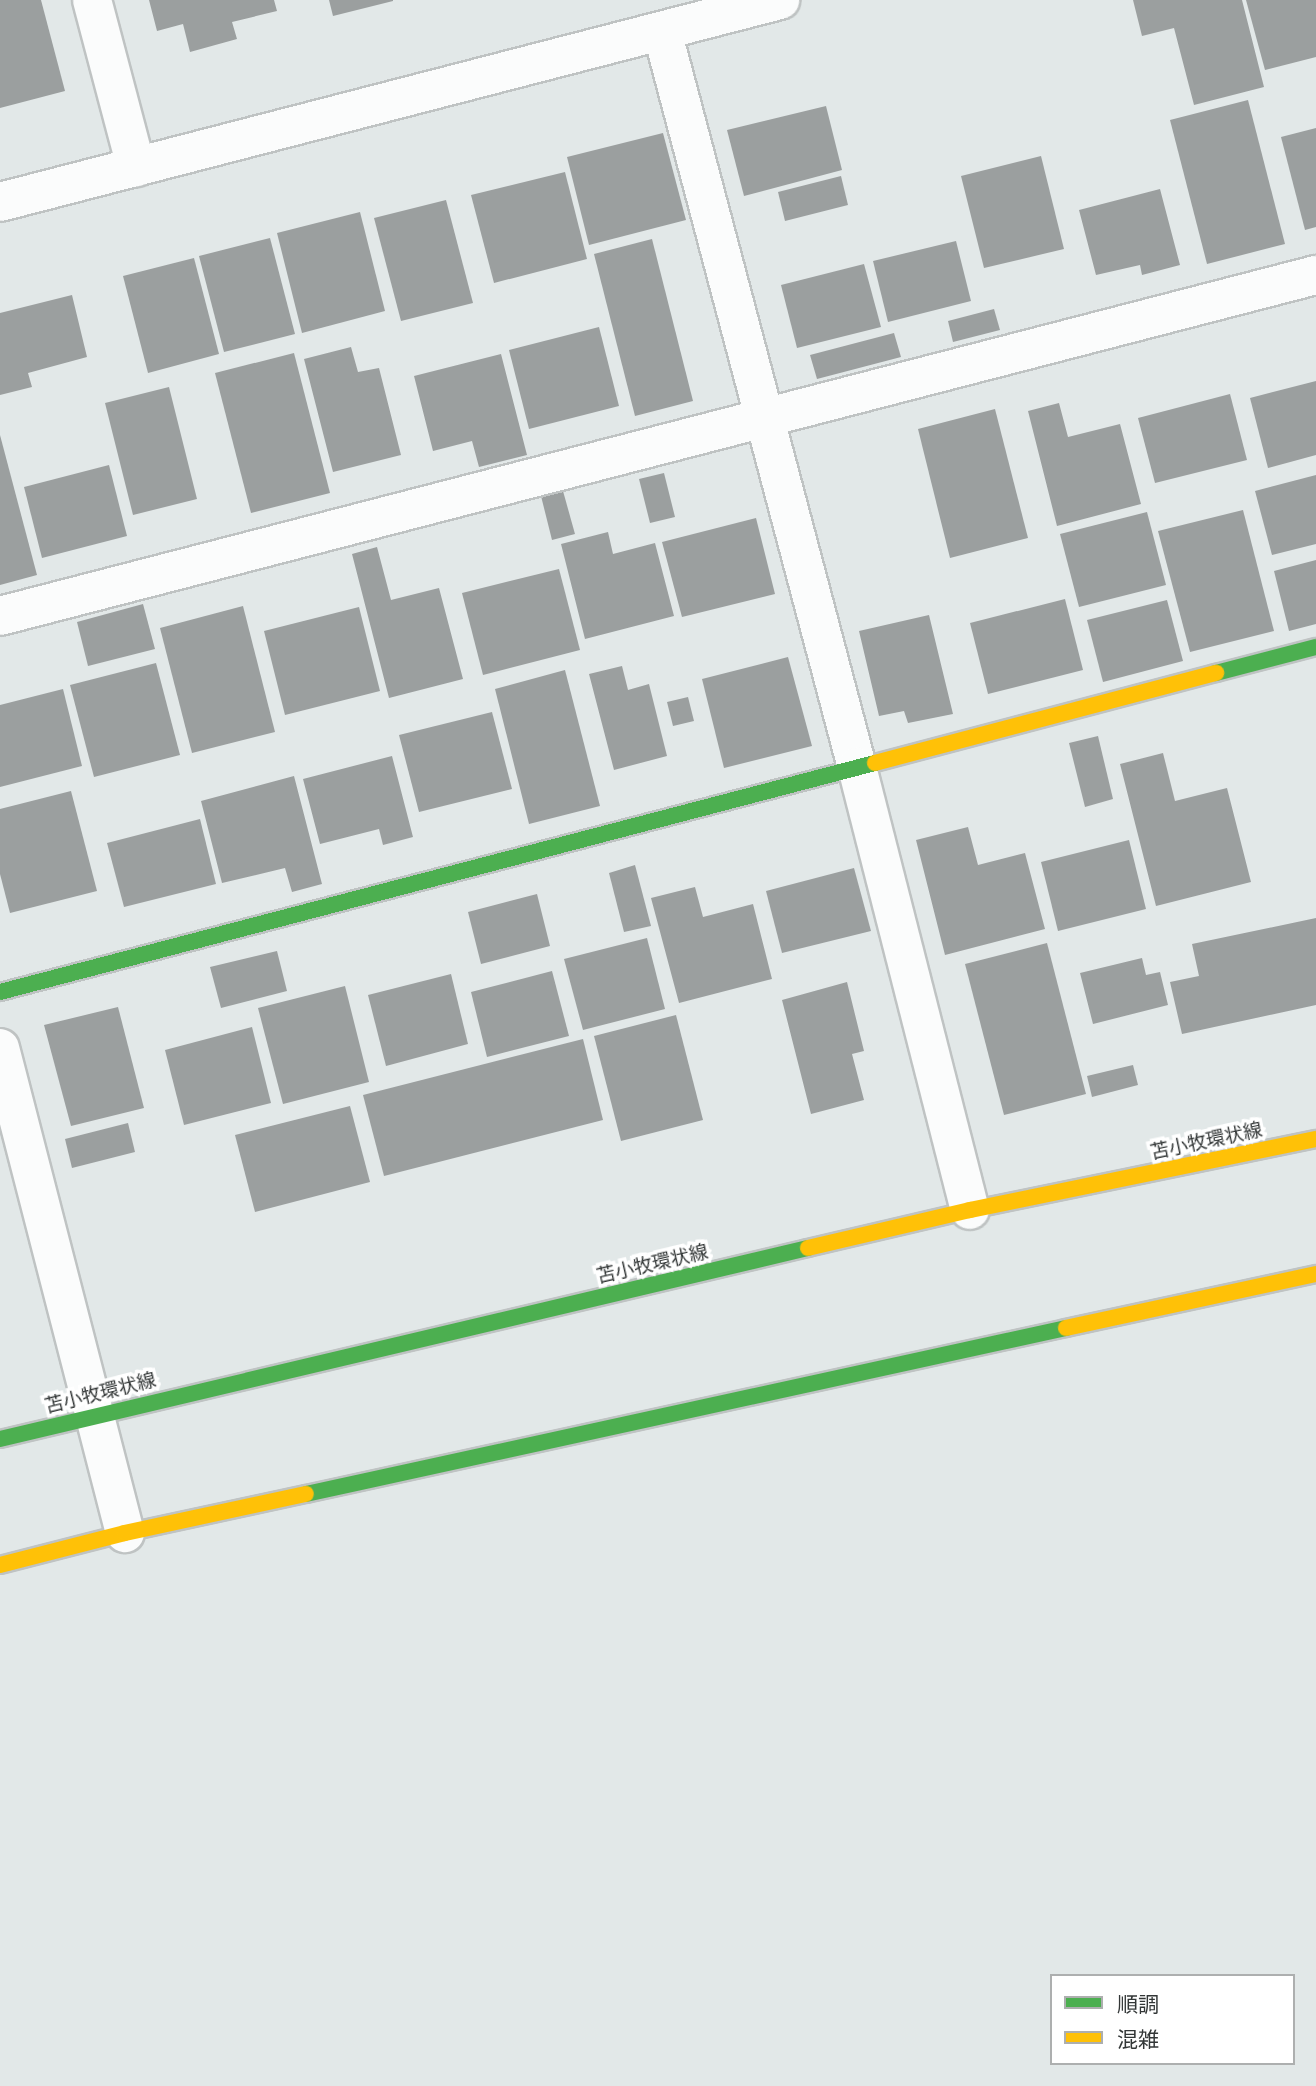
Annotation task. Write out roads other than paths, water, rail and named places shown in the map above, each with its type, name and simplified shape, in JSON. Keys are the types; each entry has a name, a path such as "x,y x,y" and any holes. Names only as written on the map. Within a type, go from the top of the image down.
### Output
{"main road":[{"path":"0,992 1316,647"},
{"name":"苫小牧環状線","path":"0,1439 970,1210 1316,1139"},
{"path":"0,1565 125,1533 1316,1274"}],"street":[{"path":"92,0 136,167"},
{"path":"0,202 780,0"},
{"path":"662,30 857,766 970,1210"},
{"path":"0,616 1316,275"},
{"path":"0,1048 125,1533"}]}
